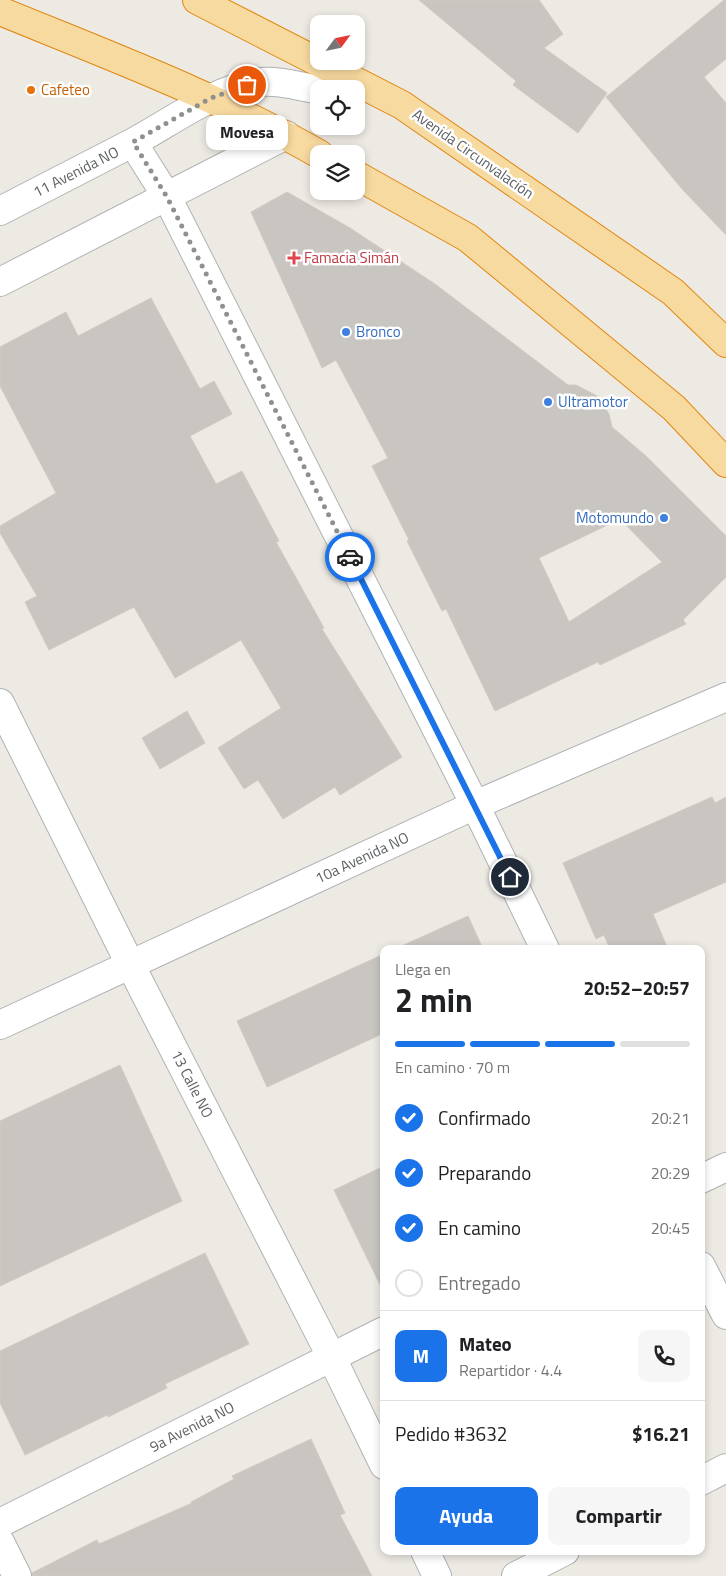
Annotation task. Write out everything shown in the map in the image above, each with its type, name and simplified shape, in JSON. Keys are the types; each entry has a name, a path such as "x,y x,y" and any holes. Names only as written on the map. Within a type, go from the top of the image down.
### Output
{"highway":[{"name":"Avenida Circunvalación","path":"197,0 402,105 673,292 726,343"},
{"path":"0,11 211,98 310,149"},
{"path":"365,180 468,238 674,408 726,463"}],"street":[{"name":"11 Avenida NO","path":"0,211 133,142 211,98 237,87 257,83 284,83 310,88"},
{"path":"365,98 402,105"},
{"path":"0,282 286,135"},
{"path":"133,142 167,197 475,805 543,945"},
{"name":"10a Avenida NO","path":"0,1025 475,805 726,697"},
{"name":"13 Calle NO","path":"0,703 130,964 331,1356 380,1458"},
{"path":"705,1177 726,1167"},
{"path":"705,1274 726,1315"},
{"name":"9a Avenida NO","path":"0,1523 380,1333"},
{"path":"705,1479 726,1468"},
{"path":"0,1542 17,1576"},
{"path":"427,1555 437,1576"},
{"path":"516,1576 556,1555"}],"building":[{"path":"419,0 539,0 563,34 544,48 607,93 578,133 513,85 516,81"},
{"path":"726,0 726,59 704,77 726,103 726,235 682,189 606,97"},
{"path":"287,192 350,228 435,284 568,385 576,385 599,397 609,414 612,427 646,456 726,536 726,577 683,620 686,624 600,665 598,662 495,711 446,609 442,611 372,466 388,458 336,360 322,368 251,212","holes":["620,519 662,562 569,622 539,558"]},
{"path":"151,298 200,389 214,381 232,414 190,436 216,484 242,471 279,541 276,542 324,628 322,629 402,757 340,795 335,787 283,819 258,780 244,789 218,748 281,708 241,640 175,678 134,607 49,650 25,602 37,596 0,533 0,526 56,493 0,386 0,347 66,312 78,336"},
{"path":"187,711 205,743 160,769 142,738"},
{"path":"712,797 715,803 726,797 726,882 653,914 666,945 608,945 604,935 596,939 563,863"},
{"path":"468,916 481,945 404,945"},
{"path":"380,956 380,1035 267,1087 237,1021"},
{"path":"120,1065 182,1201 0,1286 0,1121"},
{"path":"380,1168 380,1285 334,1190"},
{"path":"205,1253 249,1344 165,1384 167,1388 25,1455 0,1403 0,1351"},
{"path":"311,1439 345,1513 340,1515 372,1576 32,1576 32,1573 97,1540 99,1544 192,1503 234,1479 232,1476"}],"way so far":[{"path":"247,85 237,87 211,98 133,142 167,197 350,557"}],"place":[{"name":"Movesa","path":"247,85"},
{"name":"Cafeteo","path":"31,90"},
{"name":"Famacia Simán","path":"294,258"},
{"name":"Bronco","path":"346,332"},
{"name":"Ultramotor","path":"548,402"},
{"name":"Motomundo","path":"664,518"}],"route":[{"path":"350,557 510,877"}]}
